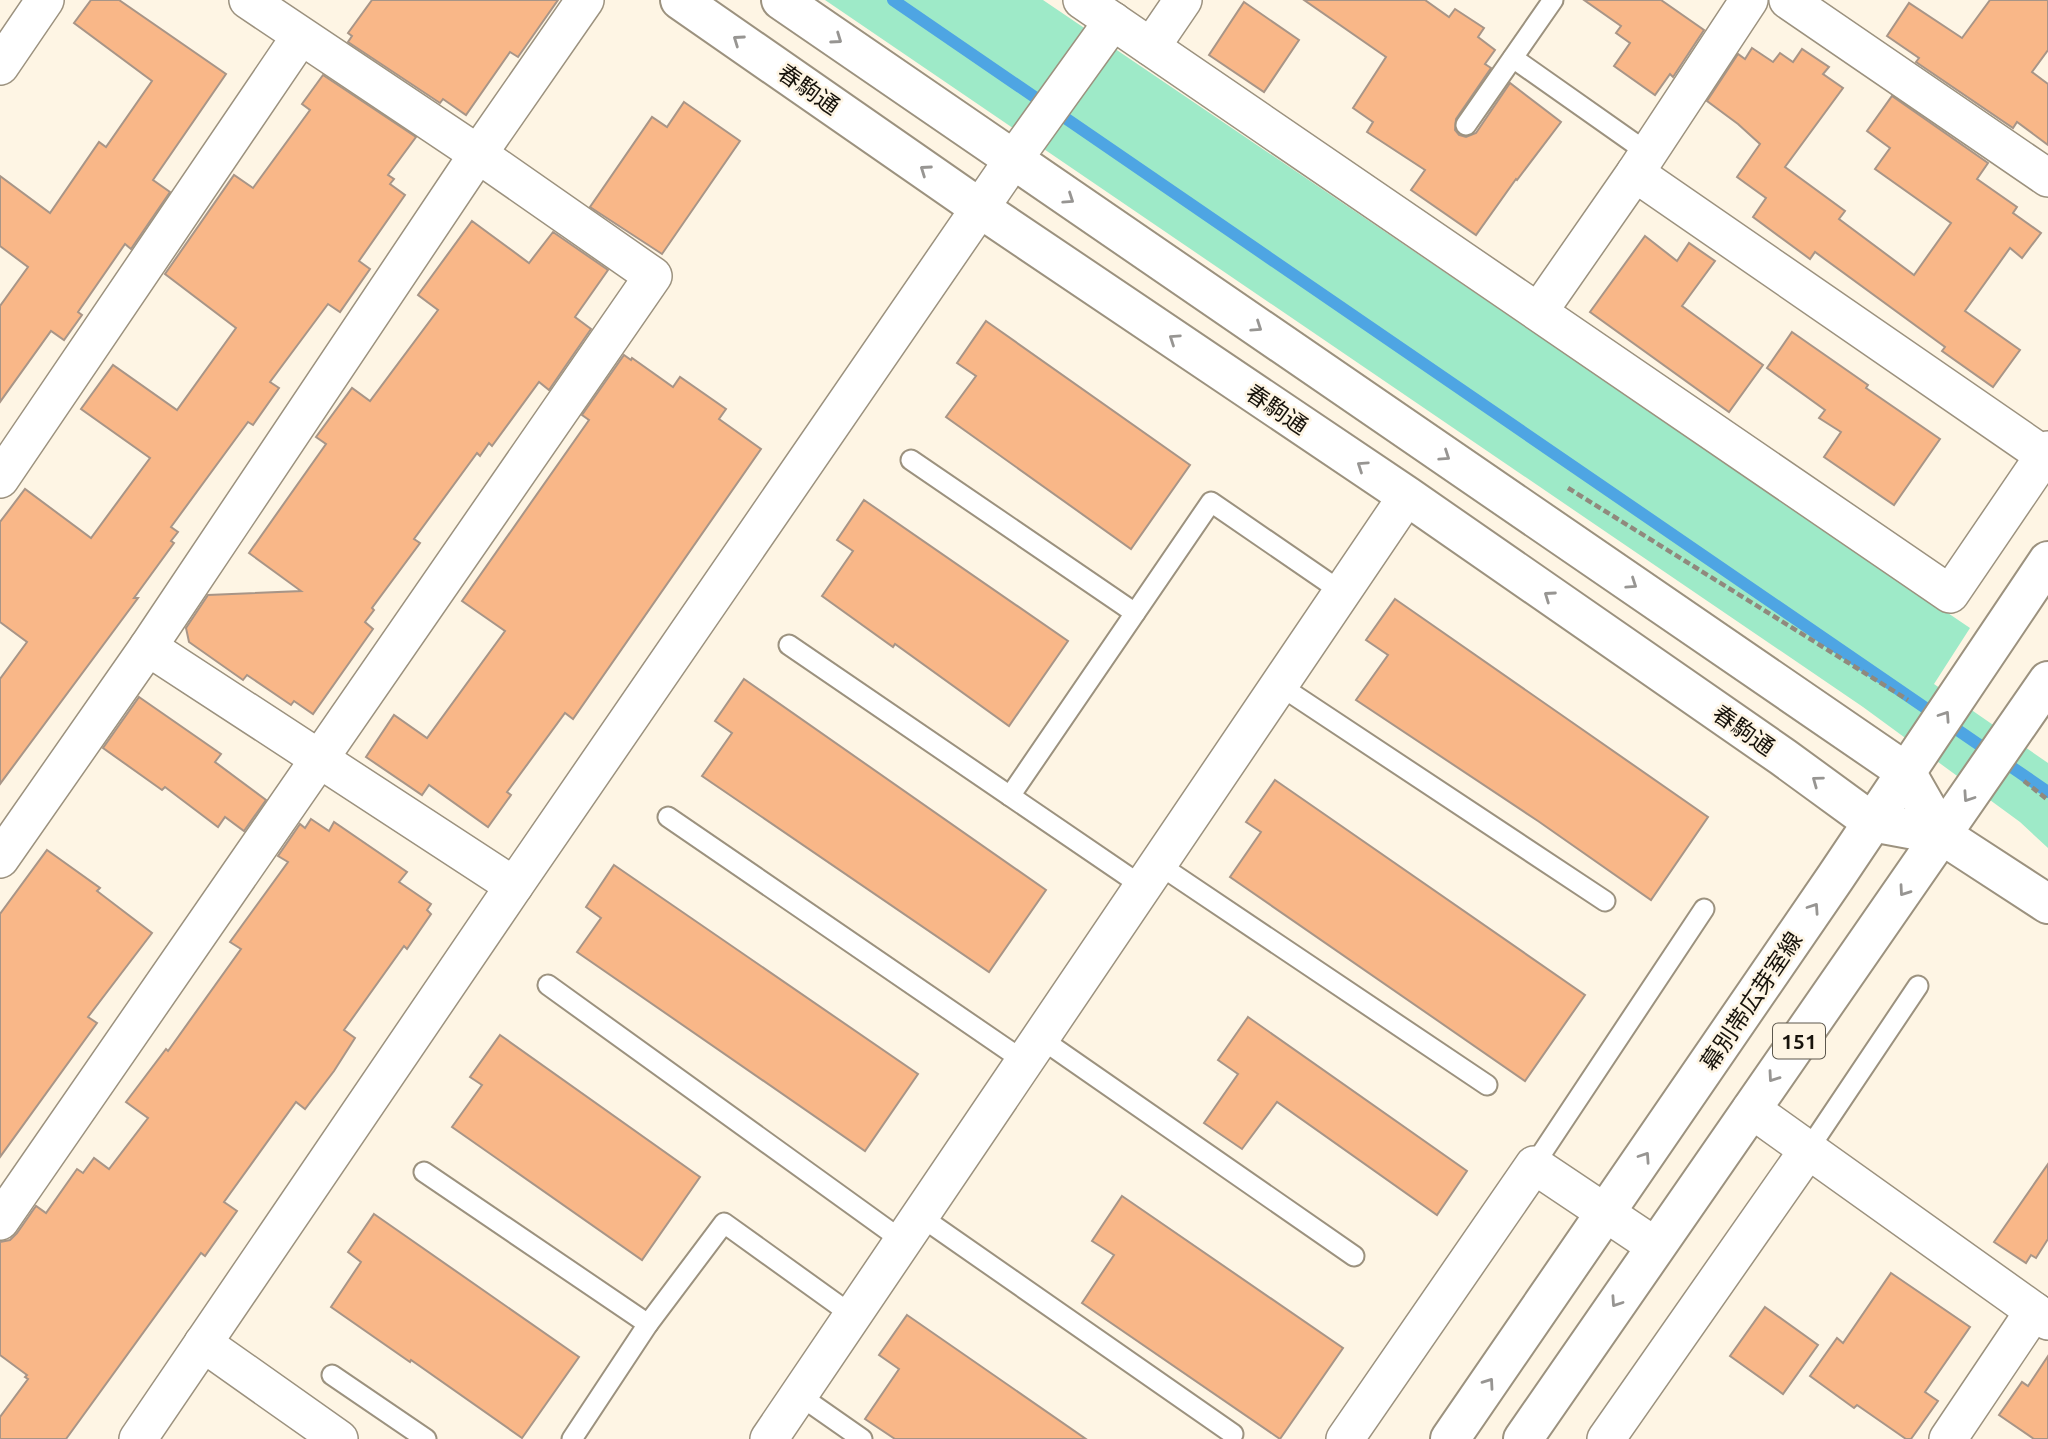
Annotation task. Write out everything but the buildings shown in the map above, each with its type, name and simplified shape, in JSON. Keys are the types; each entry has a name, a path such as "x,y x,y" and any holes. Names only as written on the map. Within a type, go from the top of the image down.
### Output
{"street":[{"path":"0,66 45,0"},
{"path":"0,1221 653,276 478,154 248,0"},
{"path":"6,838 148,647 478,154 585,0"},
{"name":"春駒通","path":"680,0 981,209 1407,496 1772,749 1872,822"},
{"path":"781,0 1906,772 1942,835"},
{"path":"1082,0 1950,594 2047,454 1641,163"},
{"path":"1151,47 1183,0"},
{"path":"1788,0 2048,178"},
{"path":"1539,311 1641,163 1744,2"},
{"path":"138,1439 513,886 1013,160 1113,21"},
{"path":"0,479 300,37"},
{"path":"769,1439 1407,496"},
{"name":"幕別帯広芽室線","path":"1450,1439 2048,561"},
{"path":"148,647 513,886"},
{"name":"151","path":"1523,1439 2048,681"},
{"path":"1872,822 1942,835 2048,904"},
{"path":"1751,1109 2041,1316 1948,1439"},
{"path":"1606,1439 1808,1150"},
{"path":"1345,1439 1534,1165 1655,1246"},
{"path":"203,1343 339,1439"}],"lane":[{"path":"1466,125 1553,0"},
{"path":"1513,58 1641,163"},
{"path":"911,460 1135,613"},
{"path":"1010,796 1211,502 1342,592"},
{"path":"789,645 1010,796 1149,875 1488,1085"},
{"path":"1279,685 1605,901"},
{"path":"668,817 1354,1256"},
{"path":"1534,1165 1704,909"},
{"path":"548,985 911,1228 1233,1434"},
{"path":"1808,1150 1918,986"},
{"path":"424,1172 648,1324"},
{"path":"572,1439 648,1324 724,1223 852,1315"},
{"path":"332,1375 426,1439"},
{"path":"799,1395 862,1439"}],"path":[{"path":"1566,487 1941,720"}],"green space":[{"path":"825,0 1043,0 1970,628 1934,684 2048,763 2048,848 2020,822 1863,707"}],"waterway":[{"path":"893,0 2048,792"}]}
